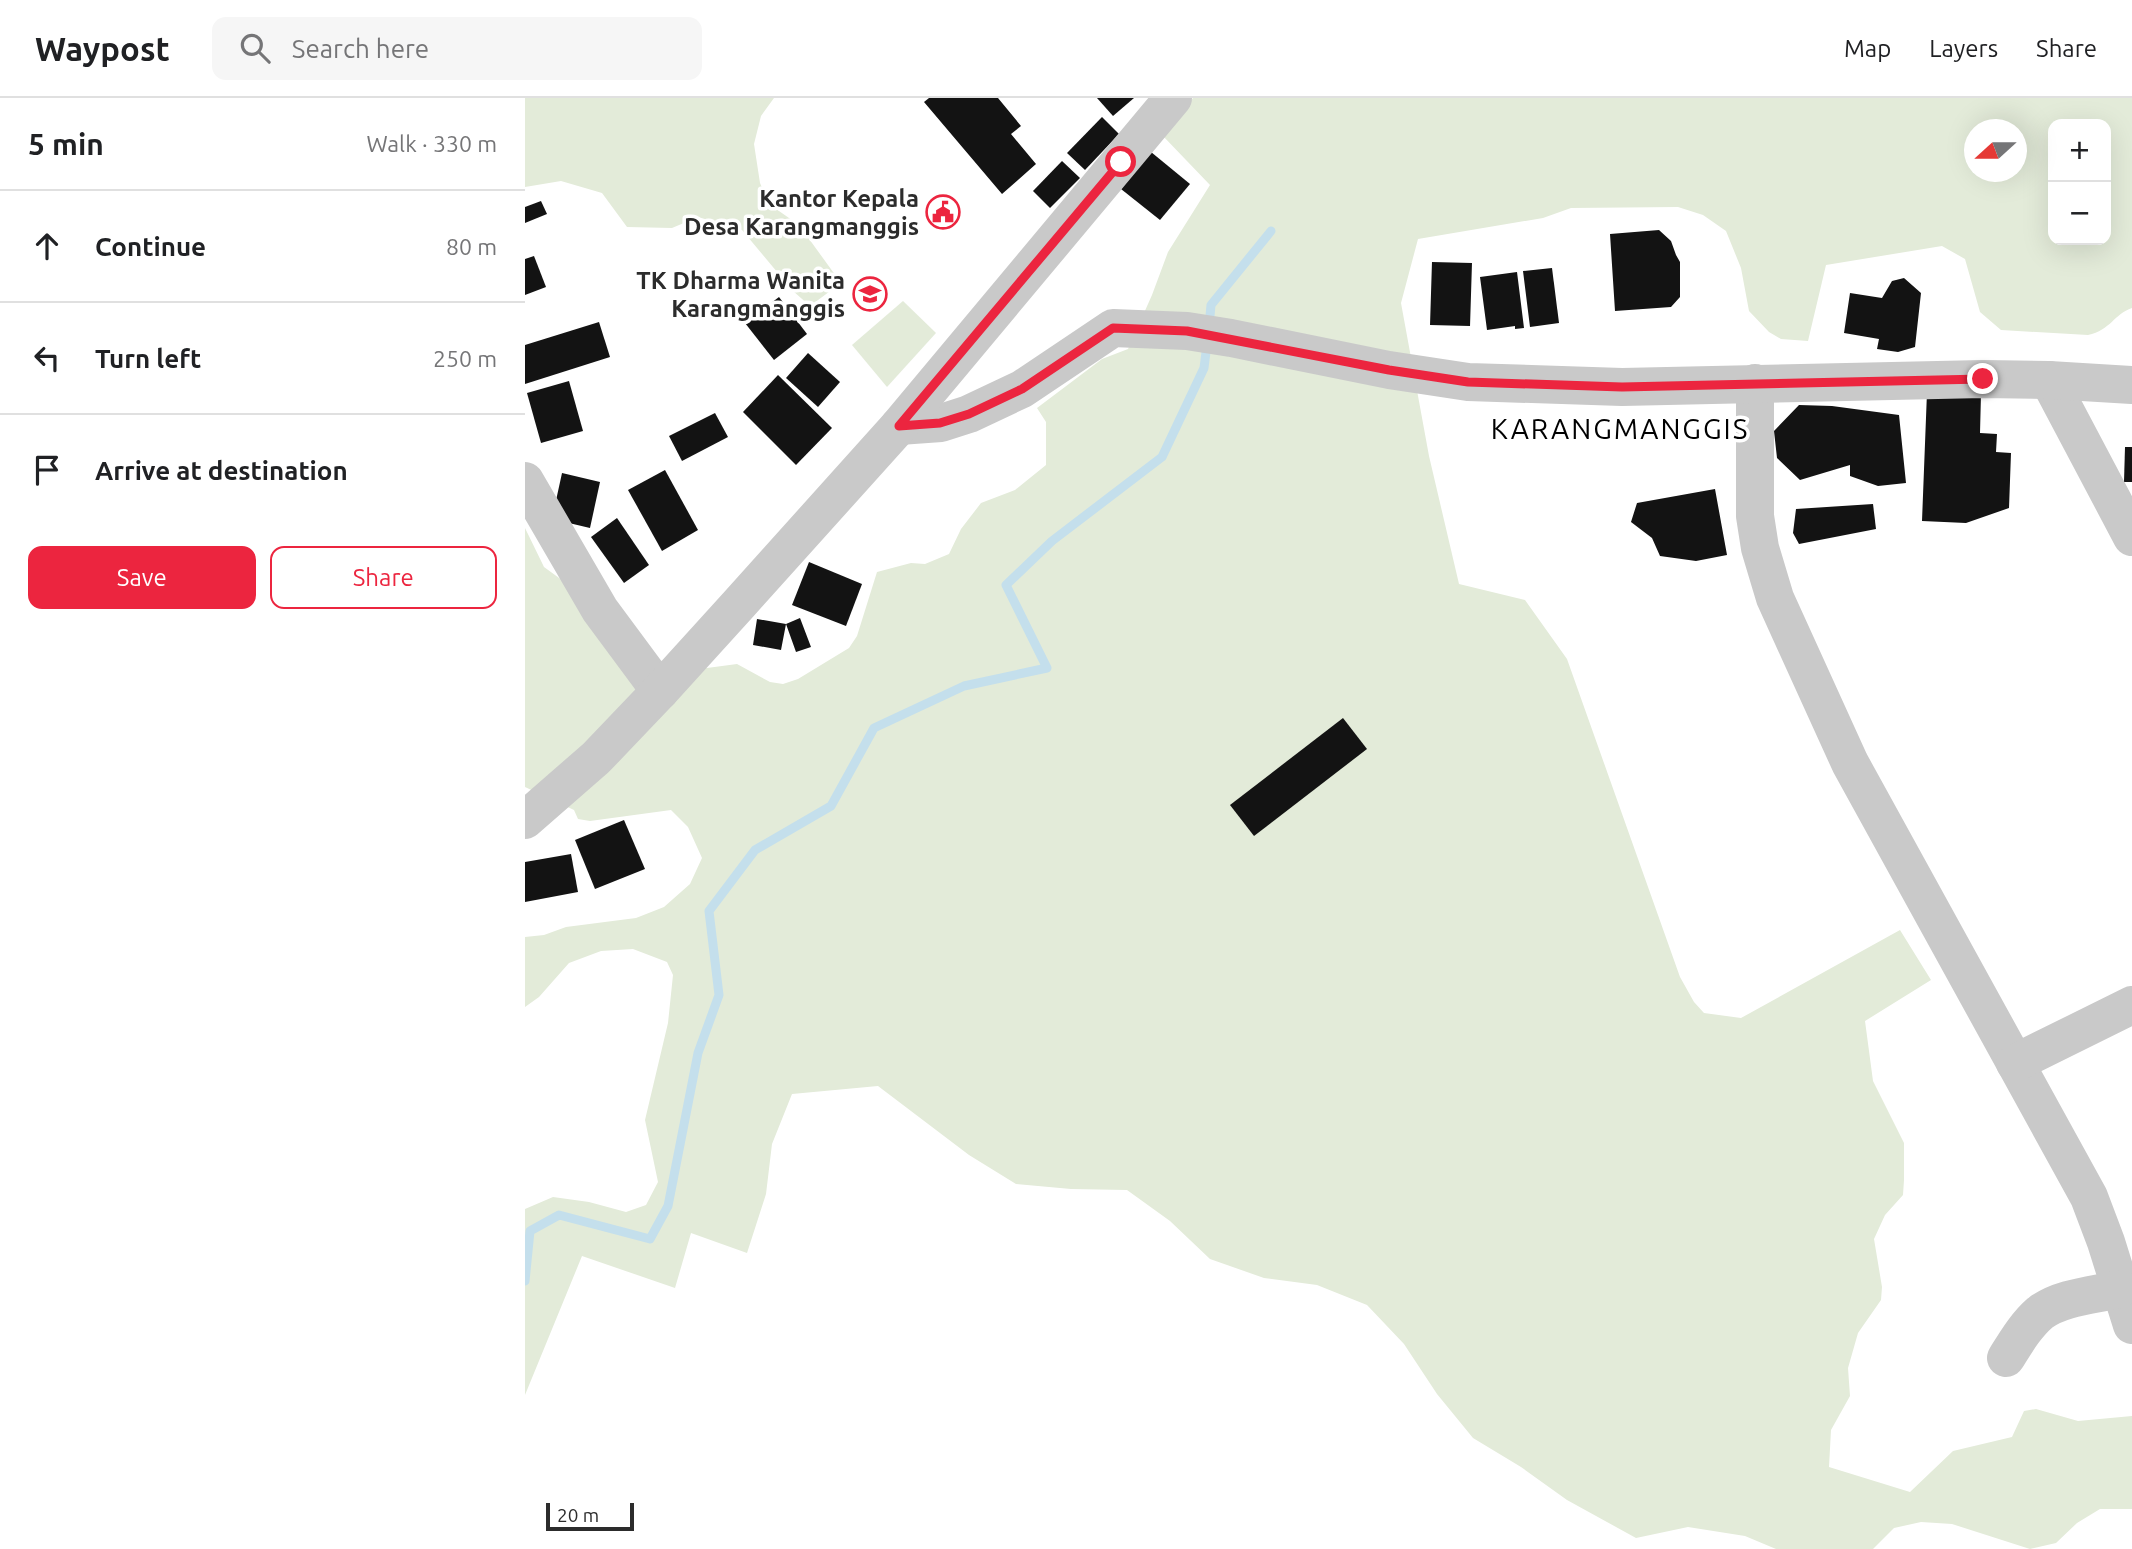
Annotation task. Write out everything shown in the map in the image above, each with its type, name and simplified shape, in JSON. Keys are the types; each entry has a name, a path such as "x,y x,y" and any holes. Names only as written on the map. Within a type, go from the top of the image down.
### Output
{"street":[{"path":"525,820 596,758 660,691 899,426 1173,98"},
{"path":"899,426 940,423 969,414 1022,389 1113,328 1187,331 1375,368 1468,382 1622,387 1983,379 2132,385"},
{"path":"2049,380 2132,537"},
{"path":"1755,383 1755,516 1760,548 1775,598 1850,763 2089,1197 2122,1272 2132,1325"},
{"path":"525,481 600,610 660,691"},
{"path":"2015,1063 2132,1004"},
{"path":"2006,1358 2027,1326 2041,1313 2122,1272"}],"green space":[{"path":"525,98 774,98 761,116 754,144 760,183 769,204 799,225 841,283 810,306 793,291 742,230 698,217 672,228 627,227 602,193 561,181 525,187"},
{"path":"1193,98 2132,98 2132,308 2096,333 2088,335 2001,330 1980,312 1965,259 1942,246 1826,265 1808,341 1781,339 1769,332 1749,311 1741,268 1726,231 1703,215 1678,207 1571,208 1543,218 1418,239 1401,303 1429,456 1459,584 1525,600 1567,659 1680,977 1694,1002 1704,1013 1741,1018 1900,930 1931,980 1865,1021 1873,1081 1904,1143 1903,1195 1885,1215 1874,1239 1882,1287 1881,1300 1858,1333 1848,1368 1850,1396 1831,1430 1829,1467 1910,1492 1953,1451 2012,1437 2024,1411 2036,1409 2078,1421 2132,1416 2132,1509 2100,1509 2077,1523 2056,1543 2030,1549 1952,1524 1921,1522 1894,1528 1873,1549 1776,1549 1745,1536 1688,1527 1636,1538 1567,1500 1521,1467 1473,1438 1437,1394 1404,1344 1367,1305 1317,1285 1264,1278 1210,1259 1170,1221 1127,1190 1016,1184 969,1155 878,1086 792,1094 772,1144 766,1194 747,1253 691,1233 675,1288 582,1256 525,1395 525,1209 553,1197 589,1202 626,1212 646,1205 658,1182 645,1120 668,1023 673,975 667,962 633,949 601,951 569,963 539,997 525,1007 525,937 544,935 566,927 636,918 664,907 690,884 702,858 688,827 671,810 590,821 578,819 574,810 525,787 525,528 544,567 566,583 611,653 707,668 737,664 770,682 783,684 798,679 849,648 857,636 877,572 911,563 925,564 949,554 961,529 981,503 1015,490 1046,465 1046,422 1037,408 1102,359 1128,349 1168,252 1210,185 1162,135"},
{"path":"903,301 936,333 887,387 852,345"}],"building":[{"path":"929,98 998,98 1021,126 1011,134 1036,164 1002,194 924,102"},
{"path":"1097,98 1134,98 1113,116"},
{"path":"1102,117 1119,134 1085,170 1067,153"},
{"path":"1151,152 1190,184 1160,220 1121,189"},
{"path":"1062,161 1080,178 1050,208 1033,191"},
{"path":"541,201 547,214 525,223 525,207"},
{"path":"1659,230 1671,241 1680,262 1680,297 1671,307 1615,311 1610,234"},
{"path":"534,256 546,287 525,295 525,259"},
{"path":"1432,262 1472,263 1470,326 1430,325"},
{"path":"1552,268 1559,323 1530,327 1523,271"},
{"path":"1517,272 1524,328 1515,329 1515,326 1487,330 1480,277"},
{"path":"1904,278 1921,293 1915,347 1898,352 1877,349 1879,339 1844,333 1850,293 1882,298 1892,281"},
{"path":"779,297 807,334 774,360 745,323"},
{"path":"599,322 610,357 525,384 525,345"},
{"path":"808,353 840,382 818,407 786,378"},
{"path":"778,375 832,428 796,465 743,412"},
{"path":"569,381 583,431 541,443 527,393"},
{"path":"1927,392 1981,394 1980,433 1997,434 1996,452 2011,453 2009,508 1966,523 1922,521"},
{"path":"1799,405 1832,406 1899,415 1906,483 1878,486 1850,476 1850,465 1800,480 1777,458 1774,431"},
{"path":"715,413 728,437 682,461 669,436"},
{"path":"2125,447 2132,447 2132,482 2124,482"},
{"path":"665,470 698,530 662,551 628,490"},
{"path":"562,473 600,482 590,528 552,519"},
{"path":"1715,489 1727,555 1696,561 1660,556 1652,538 1631,522 1637,503"},
{"path":"1873,504 1876,529 1799,544 1793,533 1796,509"},
{"path":"617,518 649,565 624,583 591,537"},
{"path":"809,562 862,584 846,626 792,605"},
{"path":"800,618 811,647 796,652 786,624"},
{"path":"757,619 786,624 781,650 753,645"},
{"path":"1343,718 1367,749 1254,836 1230,805"},
{"path":"624,820 645,869 595,889 575,840"},
{"path":"571,854 578,892 525,902 525,862"}],"waterway":[{"path":"1209,327 1211,305 1271,231"},
{"path":"525,1281 530,1231 559,1215 650,1239 668,1206 698,1053 719,995 709,911 755,850 831,806 874,728 964,686 1047,668 1006,585 1052,541 1162,457 1204,368 1207,344"}],"place":[{"name":"Kantor Kepala Desa Karangmanggis","path":"943,212"},
{"name":"TK Dharma Wanita Karangmanggis","path":"870,294"}],"district":[{"name":"KARANGMANGGIS","path":"1620,428"}],"route":[{"path":"1121,162 899,426 940,423 969,414 1022,389 1113,328 1187,331 1389,370 1468,382 1622,387 1983,379"}]}
